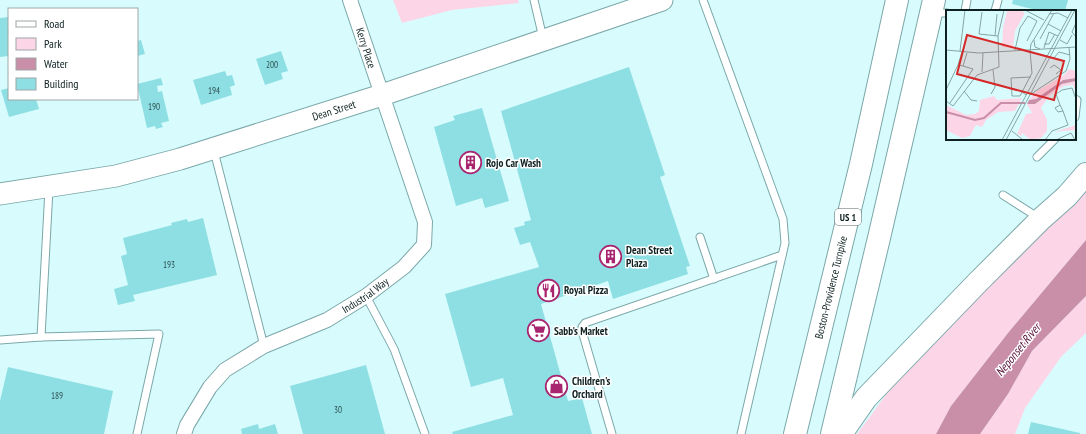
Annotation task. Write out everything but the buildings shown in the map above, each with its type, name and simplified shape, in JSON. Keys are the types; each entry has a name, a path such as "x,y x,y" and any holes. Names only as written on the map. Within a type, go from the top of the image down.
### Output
{"main road":[{"name":"Dean Street","path":"0,194 116,176 180,159 382,95 662,0"},
{"path":"883,0 891,29"},
{"name":"Boston-Providence Turnpike","path":"795,434 861,164 897,0"},
{"path":"832,434 881,230 937,9"},
{"path":"841,434 866,398 1041,219 1067,196 1086,174"}],"street":[{"name":"Kerry Place","path":"350,0 382,95"},
{"name":"Industrial Way","path":"184,434 187,425 210,387 225,370 264,346 327,320 366,296 404,267 424,245 426,222 382,95"}],"lane":[{"path":"534,0 544,40"},
{"path":"703,0 783,219 785,243 741,434"},
{"path":"964,10 967,0"},
{"path":"995,10 998,0"},
{"path":"1037,157 1054,140"},
{"path":"213,149 264,346"},
{"path":"41,337 49,187"},
{"path":"1003,196 1041,219"},
{"path":"700,237 714,279"},
{"path":"612,434 582,331 582,327 585,323 782,255"},
{"path":"366,296 394,349 425,434"},
{"path":"0,340 41,337 159,334 137,434"}],"green space":[{"path":"393,0 518,0 519,3 452,10 402,23"},
{"path":"1086,184 1086,240 1008,333 951,406 936,434 857,434 891,388"},
{"path":"1086,296 1086,333 1061,357 1025,408 1015,434 980,434 1008,394 1032,351"}],"water":[{"name":"Neponset River","path":"1086,240 1086,296 1032,351 1008,394 980,434 936,434 951,406 1008,333"}],"place":[{"name":"Rojo Car Wash","path":"471,163"},
{"name":"Dean Street Plaza","path":"611,256"},
{"name":"Royal Pizza","path":"549,290"},
{"name":"Sabb's Market","path":"539,331"},
{"name":"Children's Orchard","path":"556,387"}]}
